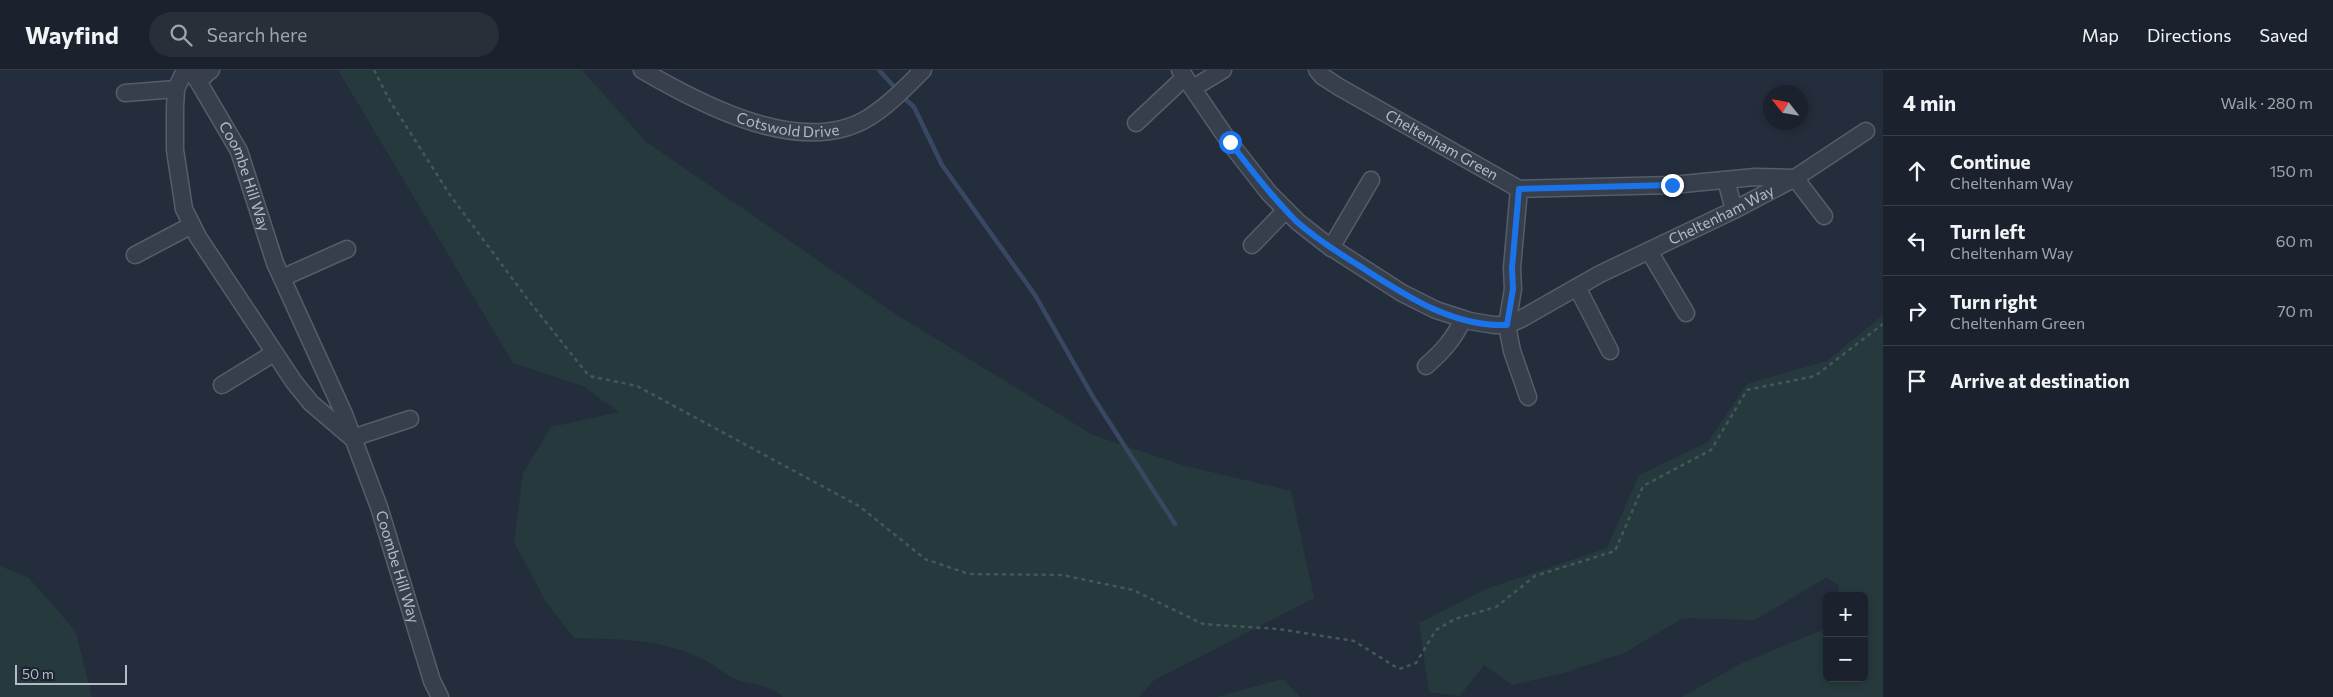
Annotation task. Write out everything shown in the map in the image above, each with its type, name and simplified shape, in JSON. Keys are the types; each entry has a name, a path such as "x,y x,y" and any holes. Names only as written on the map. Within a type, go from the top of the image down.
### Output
{"street":[{"name":"Coombe Hill Way","path":"185,70 176,88 176,150 184,209 192,225 274,353 304,394 352,438"},
{"name":"Coombe Hill Way","path":"211,70 194,75 239,151 262,225 282,278 328,376 378,507 432,681 440,697"},
{"name":"Cotswold Drive","path":"642,70 718,109 788,132 807,134 837,130 868,118 888,103 918,75"},
{"path":"1136,123 1186,78 1223,70"},
{"name":"Cheltenham Green","path":"1318,70 1322,76 1339,87 1519,189"},
{"path":"1186,78 1241,157 1269,192 1286,210 1331,248 1402,293 1436,310 1464,319 1494,325 1507,325"},
{"path":"125,94 176,88"},
{"name":"Cheltenham Way","path":"1507,325 1522,319 1576,287 1734,210 1794,178 1866,130"},
{"path":"1528,397 1512,351 1507,325 1513,289 1512,268 1519,189 1604,188 1755,177 1794,178 1824,216"},
{"path":"1331,248 1371,180"},
{"path":"1726,180 1734,210"},
{"path":"1252,245 1286,210"},
{"path":"135,254 192,225"},
{"path":"282,278 347,249"},
{"path":"1649,251 1686,313"},
{"path":"1576,287 1610,351"},
{"path":"1426,366 1447,347 1464,319"},
{"path":"222,385 274,353"},
{"path":"304,394 319,388 328,376"},
{"path":"352,438 410,419"}],"path":[{"path":"374,70 390,101 450,195 529,301 590,376 637,386 859,506 925,559 969,574 1062,575 1134,590 1203,624 1278,629 1354,641 1399,669 1416,663 1436,630 1454,619 1496,607 1535,576 1615,551 1643,486 1711,450 1747,390 1815,376 1883,324"}],"green space":[{"path":"338,70 582,70 645,141 897,315 1093,435 1182,465 1291,491 1314,598 1153,681 1139,697 783,697 773,690 738,680 701,658 670,647 639,641 574,638 546,602 514,542 523,473 551,427 619,412 583,386 513,363"},
{"path":"1883,315 1883,697 1682,697 1740,664 1823,630 1823,682 1868,682 1868,592 1839,592 1839,586 1827,577 1755,620 1683,618 1624,653 1563,673 1512,685 1484,665 1460,696 1429,692 1419,623 1486,589 1607,548 1639,475 1708,442 1747,384 1827,361"},
{"path":"0,566 29,578 76,632 92,697 0,697"},
{"path":"1283,679 1300,697 1216,697"}],"waterway":[{"path":"879,70 897,90"},
{"path":"902,96 914,107 942,165 1035,295 1093,397 1175,524"}],"route":[{"path":"1230,142 1269,192 1298,222 1326,244 1402,293 1436,310 1470,321 1494,325 1507,325 1513,289 1512,268 1519,189 1672,185"}]}
